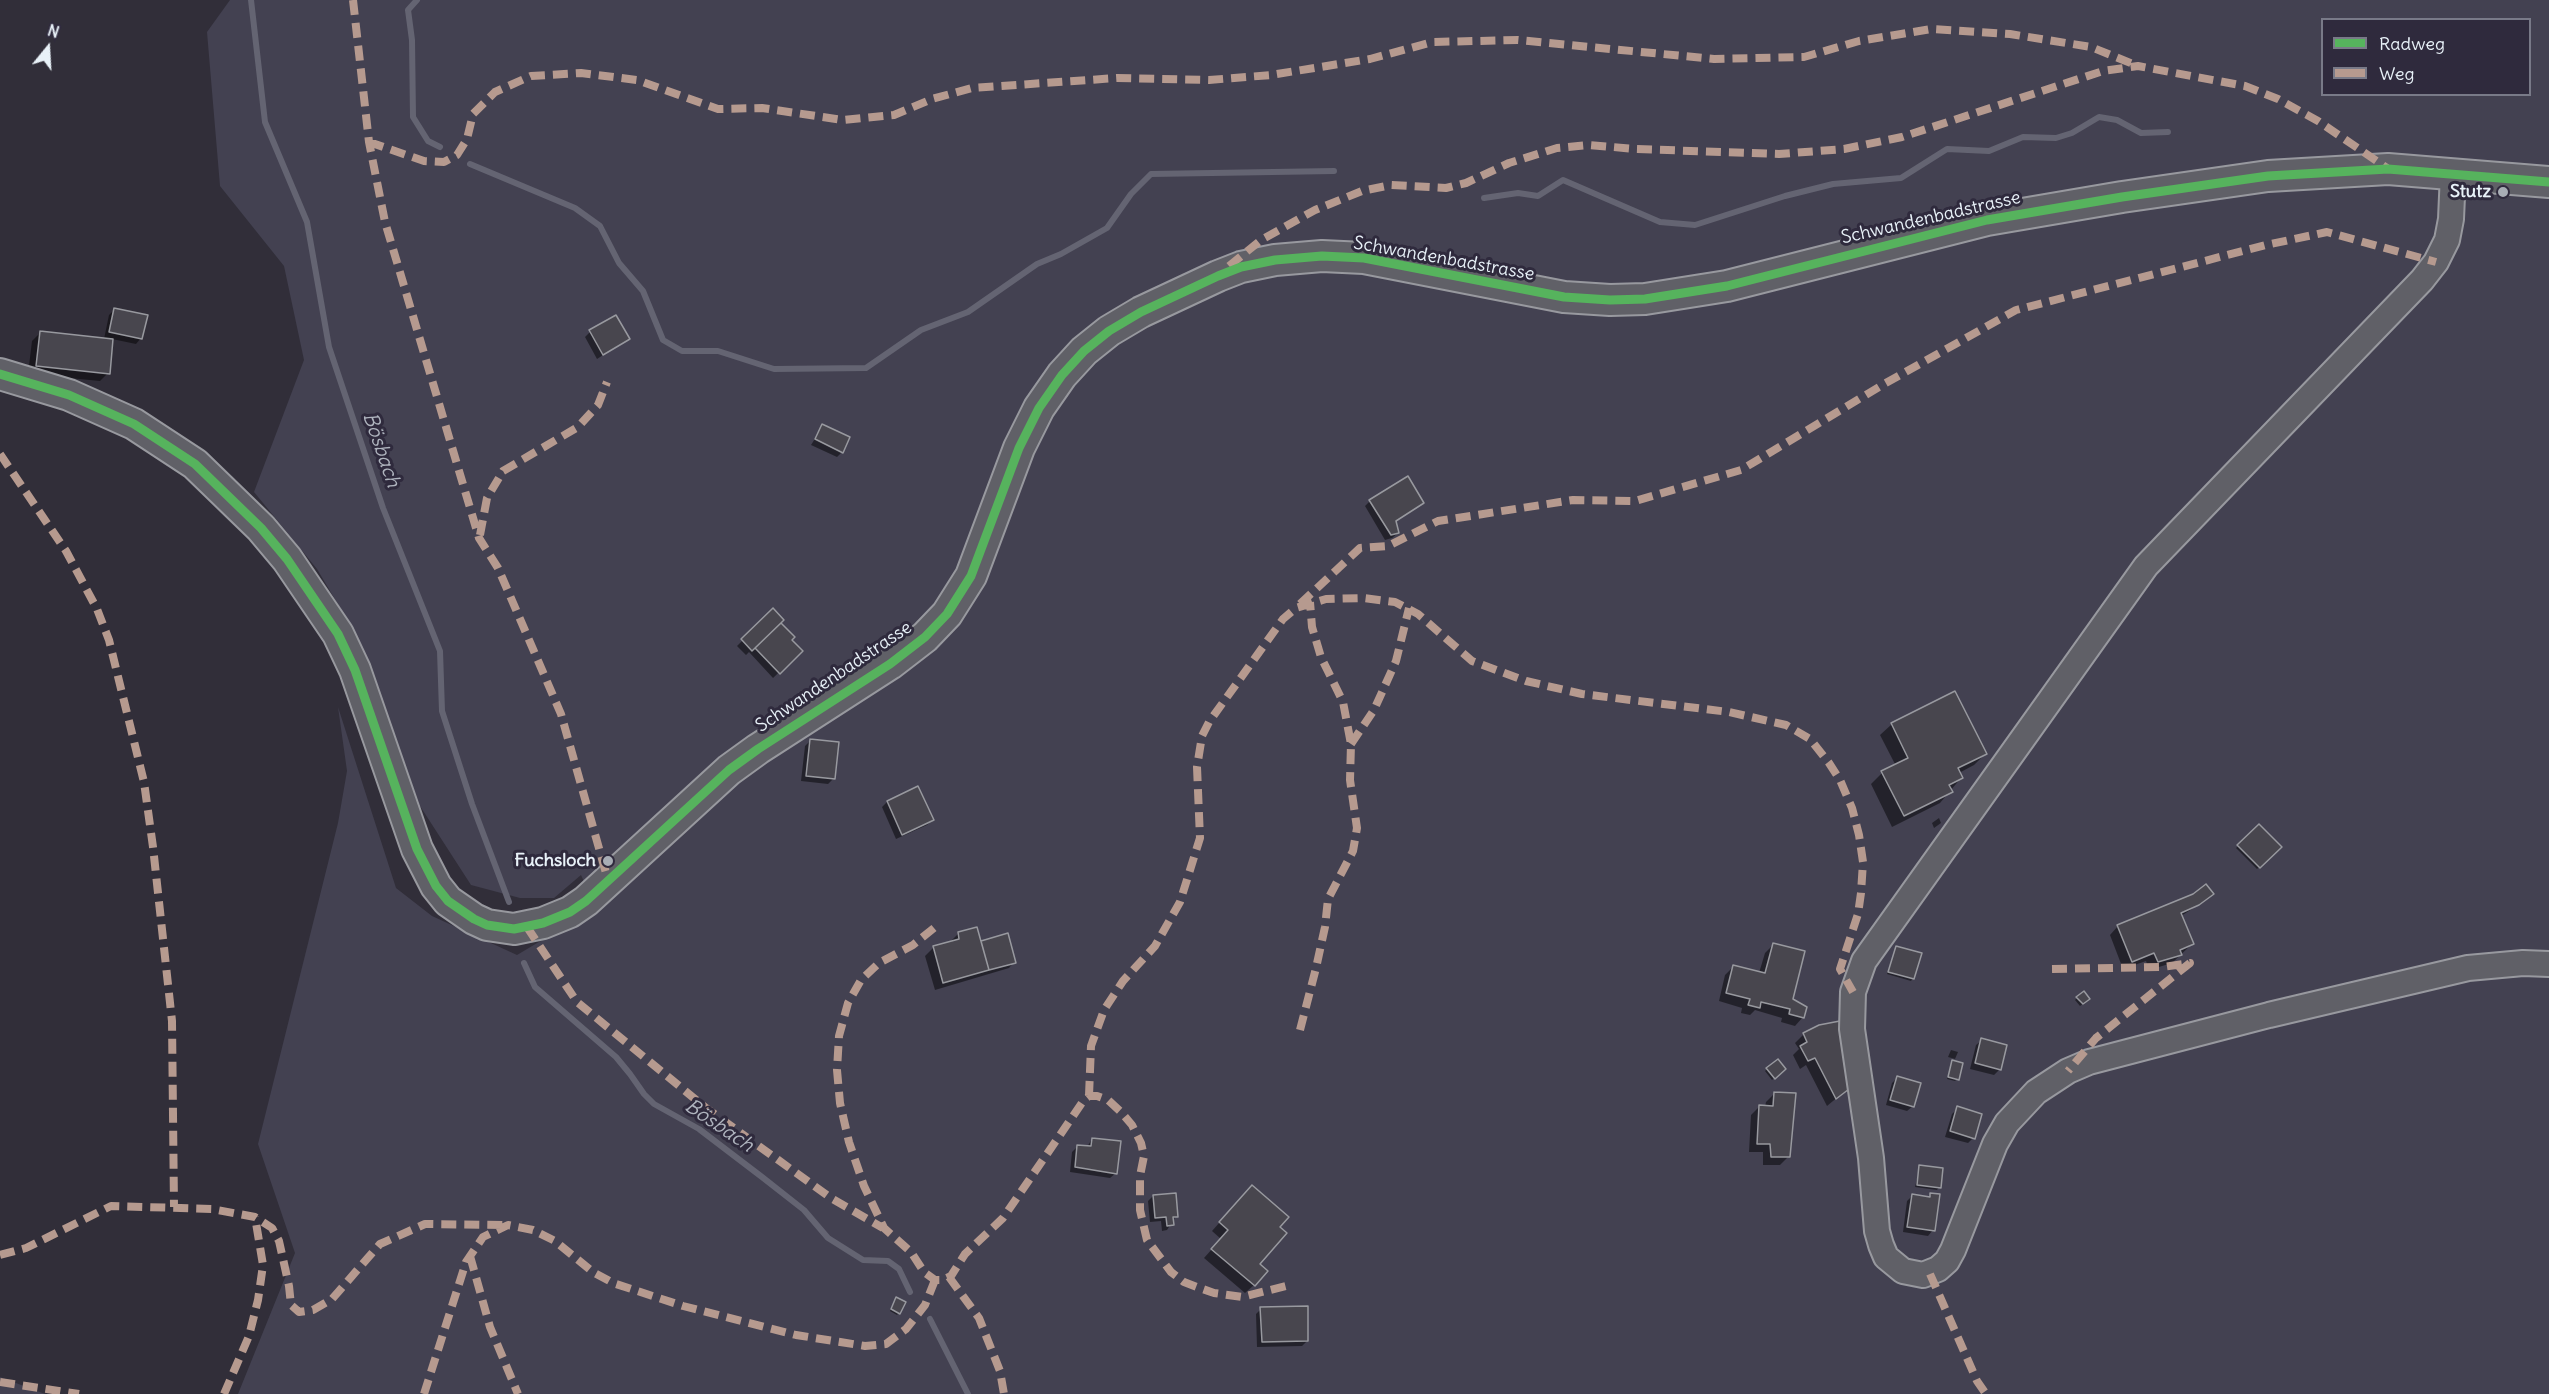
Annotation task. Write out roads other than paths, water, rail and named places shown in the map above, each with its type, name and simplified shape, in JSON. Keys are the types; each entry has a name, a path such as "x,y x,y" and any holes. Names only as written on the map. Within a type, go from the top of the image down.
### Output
{"street":[{"name":"Schwandenbadstrasse","path":"0,374 69,395 134,424 195,464 261,528 287,559 338,634 355,670 417,849 436,886 448,901 474,919 487,925 514,928 543,923 570,912 586,901 729,770 890,664 925,637 947,614 971,576 1019,448 1039,408 1062,375 1084,351 1109,331 1141,312 1241,267 1275,260 1322,256 1364,258 1564,297 1610,300 1645,299 1727,286 1987,220 2122,196 2268,176 2388,169 2549,182"},
{"path":"2453,173 2451,219 2447,240 2436,262 2422,280 2146,566 1864,961 1853,992 1852,1029 1870,1158 1877,1231 1886,1257 1903,1271 1923,1275 1938,1269 1947,1261 1995,1144 2007,1123 2036,1092 2062,1075 2089,1062 2270,1015 2468,968 2523,963 2549,964"}],"waterway":[{"name":"Bösbach","path":"251,0 265,122 307,222 329,347 383,508 440,651 442,711 472,804 509,902"},
{"path":"417,0 408,10 412,40 413,117 428,141 440,147"},
{"path":"1484,198 1518,193 1538,196 1563,180 1660,222 1695,225 1785,196 1833,184 1901,178 1947,149 1989,151 2023,137 2056,138 2072,133 2099,117 2117,120 2141,133 2168,132"},
{"path":"470,164 575,208 600,226 619,263 643,291 663,340 682,351 718,351 774,369 866,368 921,330 968,312 1037,264 1061,254 1107,228 1131,194 1151,174 1334,171"},
{"name":"Bösbach","path":"524,963 535,987 616,1057 654,1104 699,1129 762,1177 804,1210 828,1238 863,1260 888,1261 899,1269 910,1292"},
{"name":"Bösbach","path":"930,1319 968,1394"}],"place":[{"name":"Stutz","path":"2503,192"},
{"name":"Fuchsloch","path":"608,861"}]}
